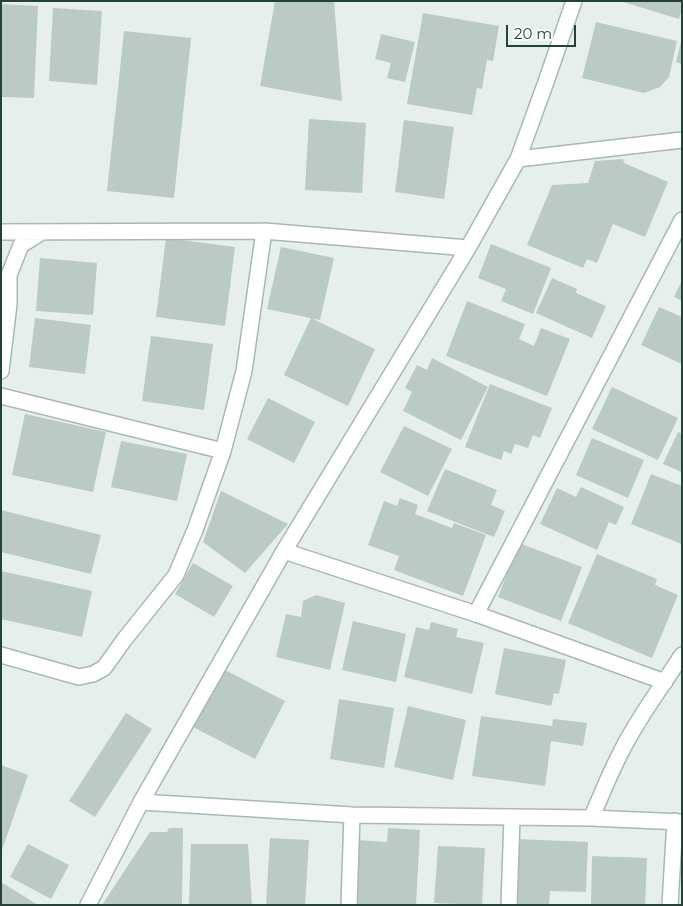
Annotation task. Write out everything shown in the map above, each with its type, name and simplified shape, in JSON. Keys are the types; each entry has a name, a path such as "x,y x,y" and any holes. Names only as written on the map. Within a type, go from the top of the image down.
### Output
{"street":[{"path":"88,905 141,802 284,551 468,248 518,159 574,1"},
{"path":"518,159 682,140"},
{"path":"476,614 682,220"},
{"path":"1,232 264,231 468,248"},
{"path":"1,654 79,677 93,674 104,668 176,575 195,530 223,451 244,371 264,231"},
{"path":"1,371 9,304 9,275 21,245 43,232"},
{"path":"1,396 223,451"},
{"path":"284,551 476,614 665,682"},
{"path":"592,818 620,754 647,707 682,655"},
{"path":"141,802 352,815 678,821 670,905"},
{"path":"349,905 352,815"},
{"path":"509,905 512,817"}],"building":[{"path":"275,1 334,1 342,101 260,86"},
{"path":"620,1 682,1 682,9 679,19"},
{"path":"1,4 38,6 34,98 1,97"},
{"path":"53,8 102,11 97,85 49,81"},
{"path":"423,13 499,26 493,61 487,60 482,89 477,88 472,115 407,104"},
{"path":"596,22 677,41 669,77 660,87 644,93 582,78"},
{"path":"124,31 191,38 174,198 107,191"},
{"path":"381,34 415,42 405,82 387,78 391,63 375,59"},
{"path":"682,42 682,64 676,62"},
{"path":"309,119 366,123 362,193 305,190"},
{"path":"404,120 454,127 444,199 395,192"},
{"path":"623,159 624,163 668,182 645,237 613,224 597,263 587,259 583,268 527,245 552,185 588,183 595,161"},
{"path":"166,238 235,247 225,326 156,317"},
{"path":"491,244 551,268 533,314 501,301 506,289 478,278"},
{"path":"281,247 334,258 320,320 267,309"},
{"path":"40,258 97,263 93,315 36,311"},
{"path":"552,278 577,289 576,293 606,306 592,338 536,313"},
{"path":"682,280 682,301 674,297"},
{"path":"467,301 525,324 519,339 534,346 541,328 570,339 547,396 446,356"},
{"path":"659,307 682,317 682,364 641,345"},
{"path":"35,318 91,325 85,374 29,367"},
{"path":"311,318 375,349 348,406 284,375"},
{"path":"151,336 213,344 204,410 142,401"},
{"path":"432,358 488,387 461,440 403,411 412,392 405,388 417,365 427,370"},
{"path":"490,384 552,408 540,438 533,435 528,448 515,444 511,454 504,451 501,460 465,447"},
{"path":"612,387 678,418 658,460 592,429"},
{"path":"268,398 315,422 294,463 247,439"},
{"path":"25,414 106,432 93,492 12,475"},
{"path":"404,426 452,449 428,496 380,472"},
{"path":"678,432 682,434 682,472 663,464"},
{"path":"592,438 644,460 628,498 576,475"},
{"path":"121,441 187,454 177,501 111,487"},
{"path":"445,469 497,490 491,505 505,511 494,537 427,511"},
{"path":"651,474 682,486 682,544 631,524"},
{"path":"581,487 624,507 616,525 609,522 597,550 540,524 557,488 576,497"},
{"path":"221,491 288,524 245,573 203,542"},
{"path":"400,498 418,505 415,514 452,528 454,523 486,535 463,596 394,570 399,556 368,545 384,501 397,506"},
{"path":"1,510 101,535 91,574 1,552"},
{"path":"519,543 582,567 561,621 498,597"},
{"path":"597,554 657,579 655,585 678,595 652,658 568,623"},
{"path":"193,563 233,586 214,617 175,594"},
{"path":"1,571 92,591 82,637 1,619"},
{"path":"316,595 345,603 330,670 276,657 286,614 301,617 303,601"},
{"path":"353,621 406,634 396,682 342,670"},
{"path":"431,622 458,629 456,637 484,643 472,694 404,677 416,627 429,630"},
{"path":"504,648 566,660 559,694 554,693 551,706 495,694"},
{"path":"223,669 285,701 255,759 193,727"},
{"path":"339,699 394,708 384,768 330,759"},
{"path":"408,706 466,720 453,780 394,767"},
{"path":"126,713 152,729 95,817 69,801"},
{"path":"481,716 552,726 553,719 587,723 583,746 551,741 545,786 472,776"},
{"path":"1,765 28,775 2,850 1,850"},
{"path":"169,828 183,828 182,905 102,905 150,832 167,832"},
{"path":"388,828 420,830 416,905 352,905 356,840 387,842"},
{"path":"270,838 309,840 305,905 266,905"},
{"path":"516,839 588,842 586,892 550,891 549,905 513,905"},
{"path":"28,844 69,865 51,899 10,877"},
{"path":"191,844 248,844 252,905 189,905"},
{"path":"438,846 485,848 482,905 434,903"},
{"path":"592,856 647,858 645,905 591,905"},
{"path":"1,882 38,905 1,905"}]}
